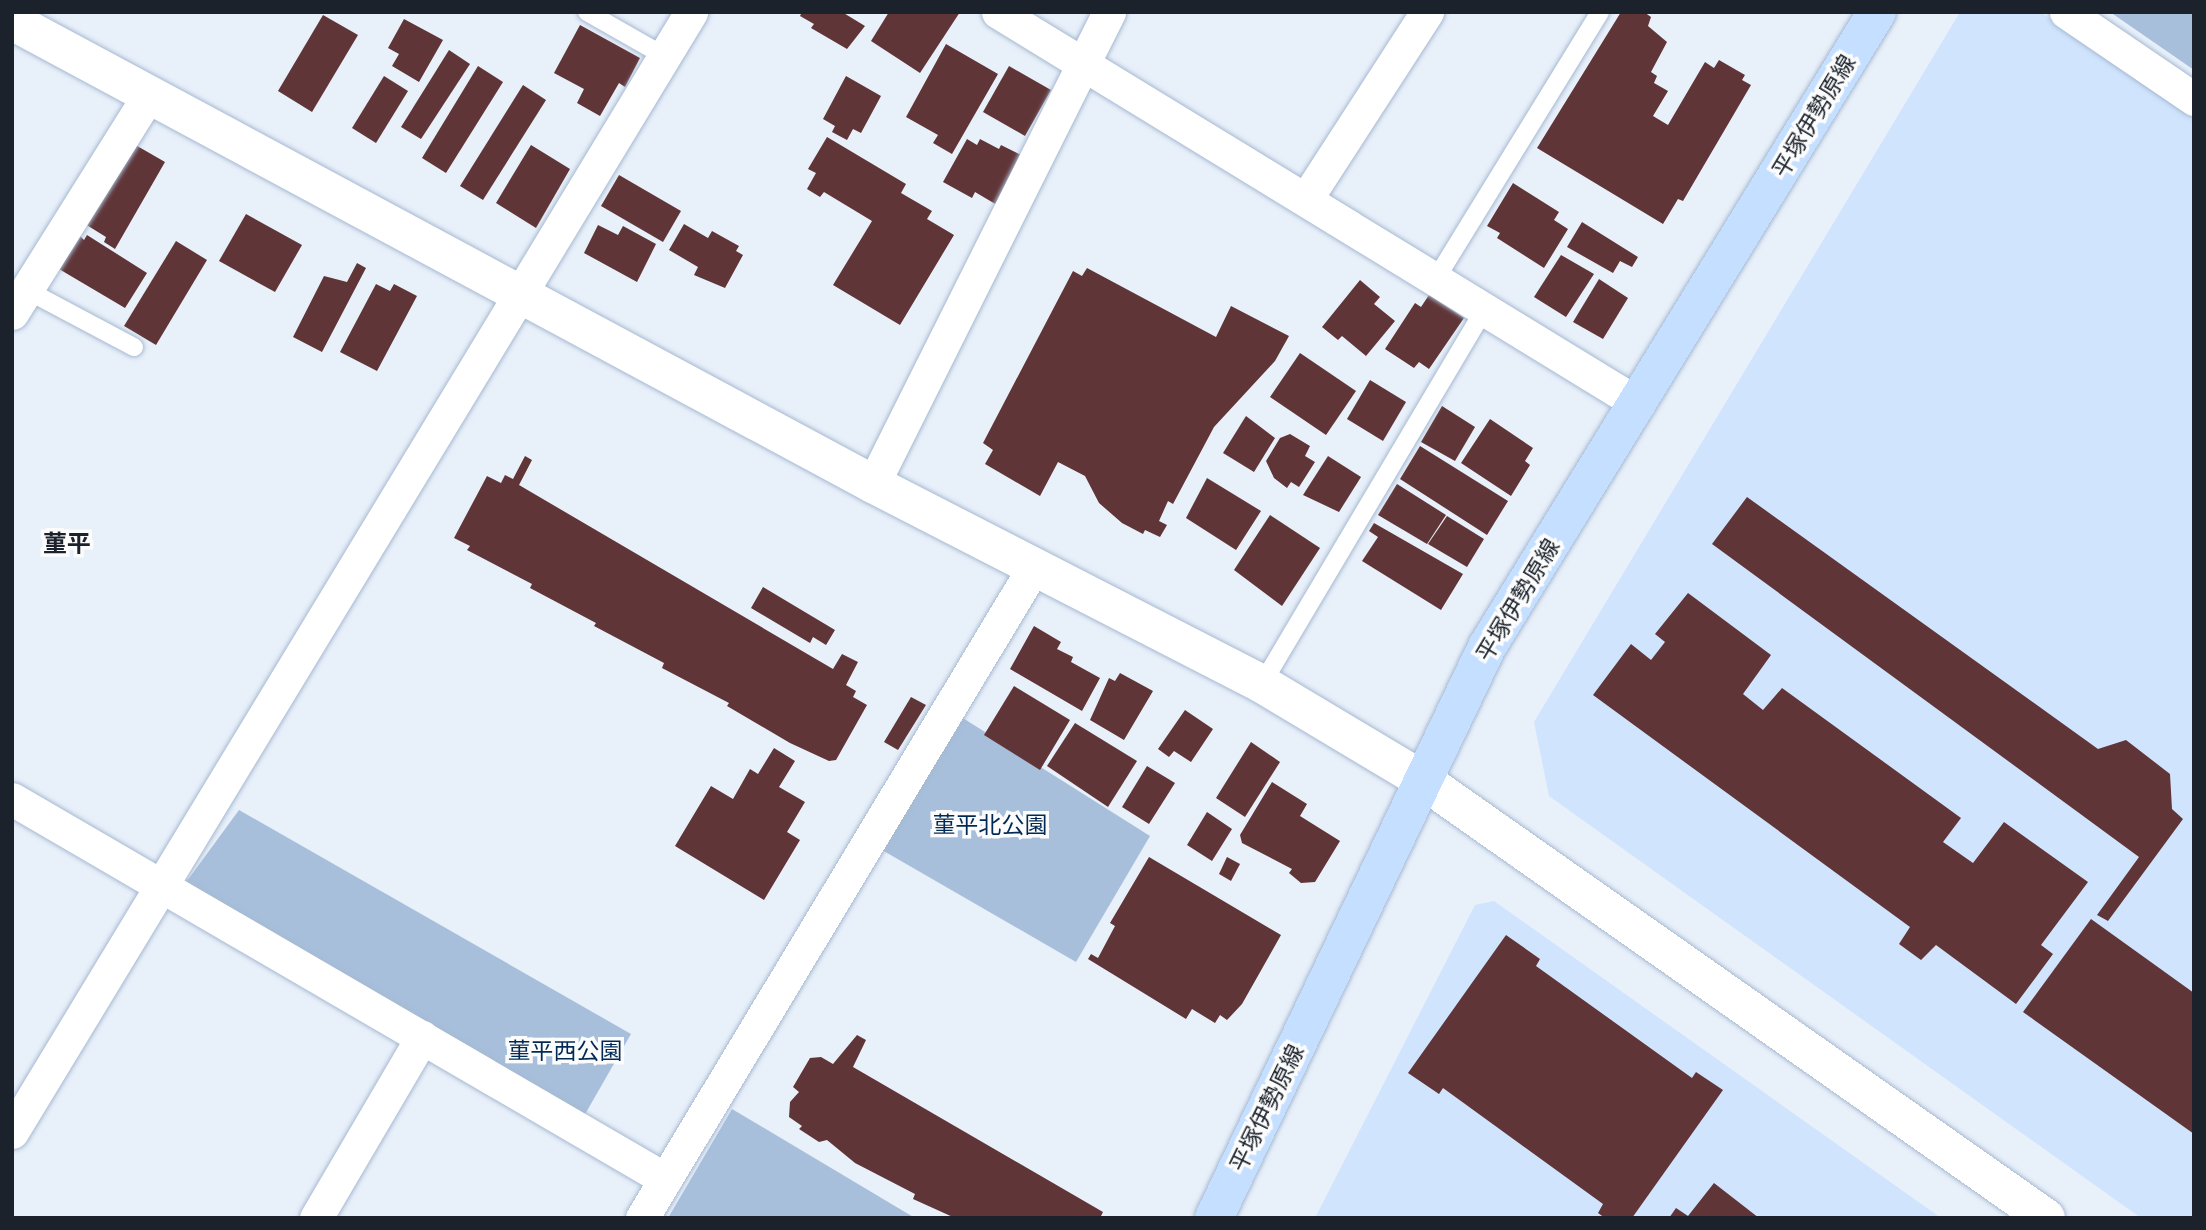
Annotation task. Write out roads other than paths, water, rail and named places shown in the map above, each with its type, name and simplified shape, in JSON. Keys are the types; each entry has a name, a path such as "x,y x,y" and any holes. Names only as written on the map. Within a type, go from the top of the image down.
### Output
{"main road":[{"name":"平塚伊勢原線","path":"1214,1218 1487,647 1639,404 1877,12"}],"street":[{"path":"12,1132 691,12"},
{"path":"998,12 1437,277 1639,404"},
{"path":"873,484 1109,12"},
{"path":"1306,199 1427,12"},
{"path":"2066,12 2194,99"},
{"path":"12,21 873,484 1262,684 1423,781 2046,1218"},
{"path":"17,295 149,95"},
{"path":"642,1218 1034,567"},
{"path":"12,799 665,1179"},
{"path":"316,1218 422,1037"}],"lane":[{"path":"587,12 664,56"},
{"path":"1437,277 1600,12"},
{"path":"17,295 134,348"},
{"path":"1262,684 1485,308"}],"district":[{"name":"菫平","path":"67,544"}],"park label":[{"name":"菫平北公園","path":"990,825"},
{"name":"菫平西公園","path":"565,1051"}]}
